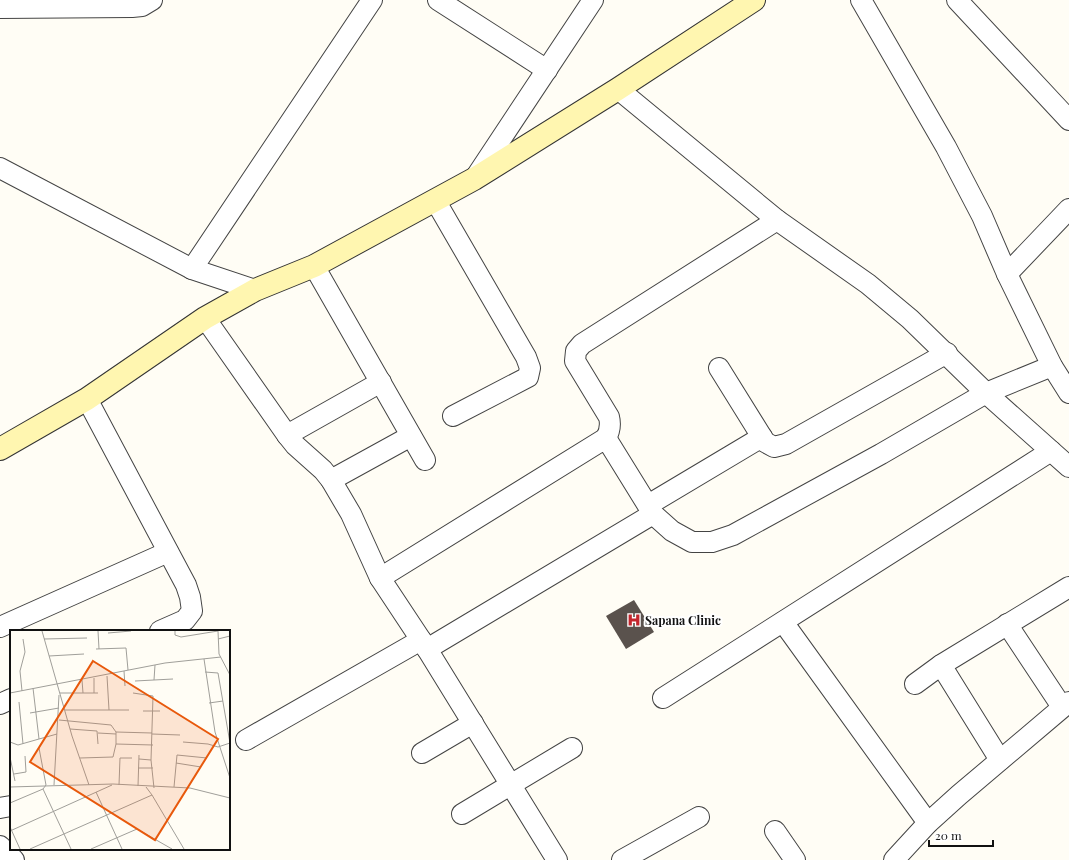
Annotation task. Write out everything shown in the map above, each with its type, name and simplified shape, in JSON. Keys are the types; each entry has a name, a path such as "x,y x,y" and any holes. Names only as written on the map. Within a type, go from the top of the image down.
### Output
{"street":[{"path":"0,8 132,7 142,6 152,0"},
{"path":"192,269 372,0"},
{"path":"438,0 547,70"},
{"path":"474,179 593,0"},
{"path":"0,450 87,399 205,318 254,290 314,266 474,179 618,89 754,0"},
{"path":"861,0 946,147 982,216 1007,274 1052,366 1069,393"},
{"path":"957,0 1069,120"},
{"path":"618,89 777,220 868,284 910,319 947,353 986,394 1069,467"},
{"path":"0,168 192,269 254,290"},
{"path":"435,200 526,357 530,368 528,377 453,416"},
{"path":"1007,274 1069,209"},
{"path":"380,578 606,438 610,431 610,417 576,361 576,351 582,344 777,220"},
{"path":"314,266 425,460"},
{"path":"205,318 294,445 323,470 332,480 351,514 380,578 424,644 557,860"},
{"path":"719,368 765,442 774,447 786,444 947,353"},
{"path":"606,438 651,509 672,532 692,542 712,542 733,535 882,454 986,394 1052,366"},
{"path":"287,435 381,382"},
{"path":"87,399 186,585 190,597 192,611 185,620 162,630"},
{"path":"332,480 411,436"},
{"path":"246,740 424,644 651,509 762,437"},
{"path":"663,698 1051,451"},
{"path":"0,627 168,552"},
{"path":"915,684 941,665 1069,587"},
{"path":"783,622 928,823"},
{"path":"894,860 928,823 1066,704 1007,624"},
{"path":"941,665 1000,760"},
{"path":"0,704 10,699"},
{"path":"422,753 473,723"},
{"path":"462,814 572,748"},
{"path":"0,808 10,806"},
{"path":"622,860 699,817"},
{"path":"775,830 795,860"},
{"path":"0,846 14,860"}],"building":[{"path":"634,600 654,632 626,649 606,616"}],"place":[{"name":"Sapana Clinic","path":"634,620"}]}
